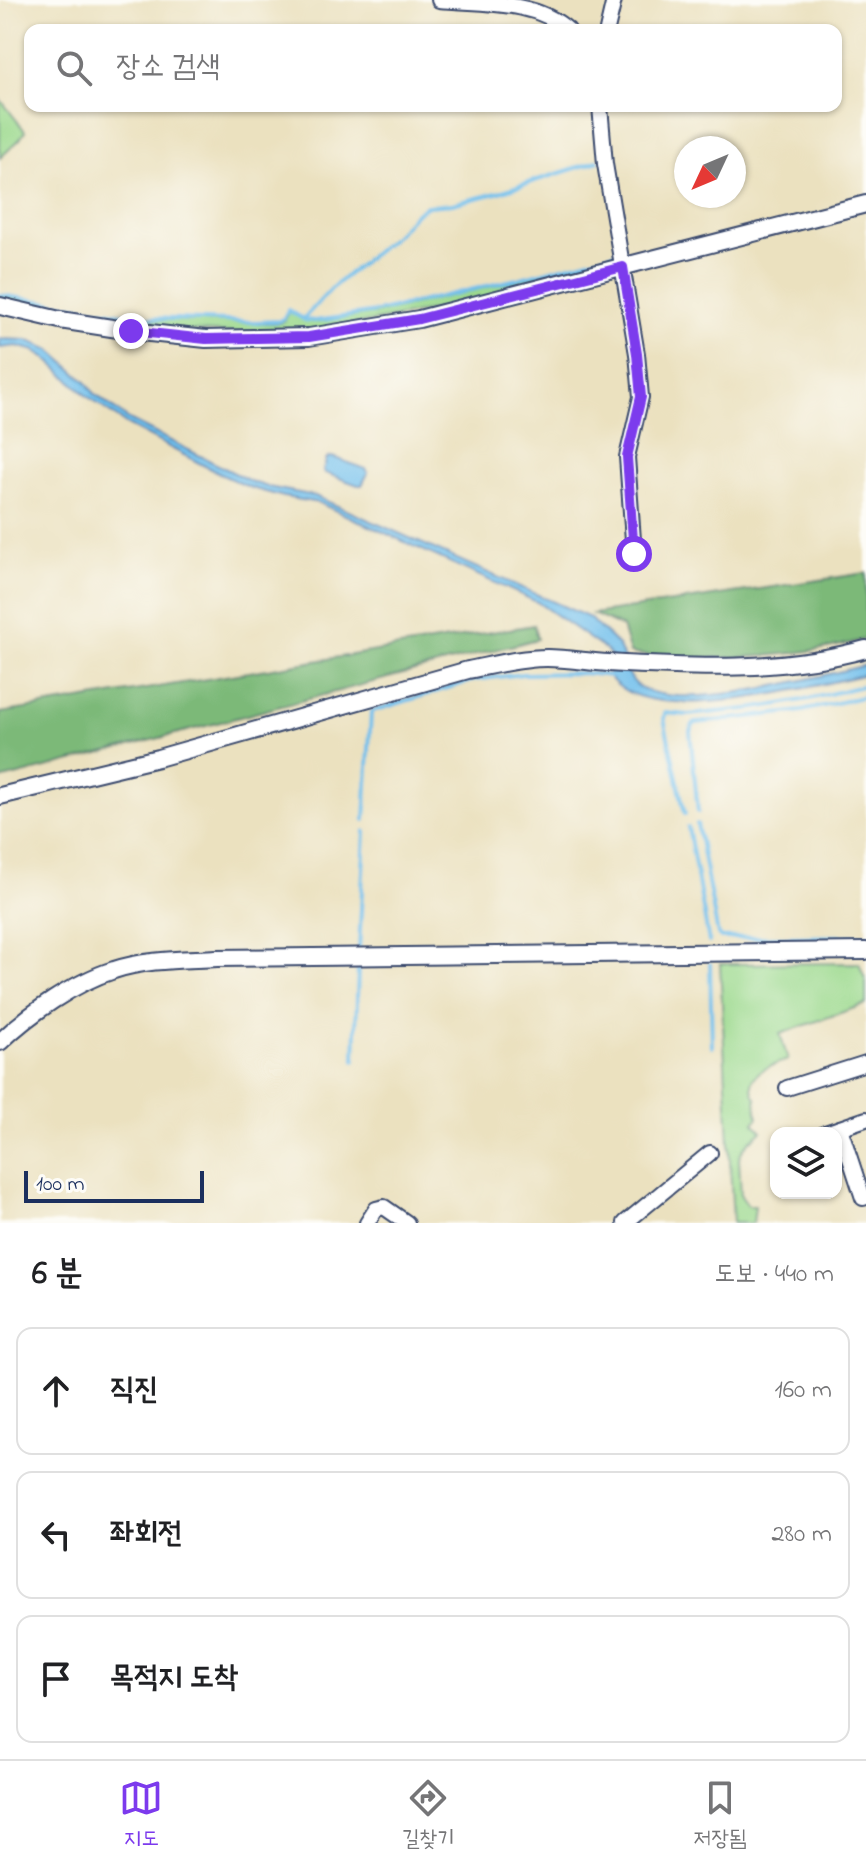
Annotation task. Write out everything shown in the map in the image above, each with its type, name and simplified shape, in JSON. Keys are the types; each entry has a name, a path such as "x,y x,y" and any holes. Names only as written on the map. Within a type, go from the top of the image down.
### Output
{"street":[{"path":"439,0 525,7 557,19 562,24"},
{"path":"608,24 614,0"},
{"path":"601,112 605,164 637,354 641,397 627,457 634,554"},
{"path":"0,306 60,320 206,339 309,337 419,319 866,204"},
{"path":"0,796 158,758 468,670 510,662 546,658 753,667 827,658 866,649"},
{"path":"0,1042 75,987 113,970 152,962 217,958 866,951"},
{"path":"787,1088 866,1063"},
{"path":"842,1127 866,1119"},
{"path":"625,1223 710,1153"},
{"path":"842,1153 863,1198 866,1197"},
{"path":"367,1223 376,1209 384,1207 407,1223"}],"green space":[{"path":"0,99 25,131 0,158"},
{"path":"616,254 618,263 491,296 395,318 310,331 188,331 74,316 0,300 0,296 147,319 280,323 289,312 315,322 377,313"},
{"path":"866,573 866,639 806,652 705,658 630,653 622,627 593,614"},
{"path":"534,625 537,639 0,780 0,713"},
{"path":"859,963 866,982 866,1004 780,1034 788,1060 763,1070 754,1079 752,1085 758,1118 754,1123 762,1131 746,1146 739,1158 741,1196 748,1206 755,1206 753,1223 733,1223 720,964"}],"water":[{"path":"0,339 27,340 51,350 95,394 129,420 252,482 315,496 590,618 617,644 630,675 640,687 661,694 718,695 866,665 866,674 771,695 692,703 656,700 628,692 609,676 612,658 607,651 537,602 319,503 251,488 218,473 127,425 87,396 35,351 17,346 0,348"},
{"path":"327,458 366,469 368,473 362,485 325,473"}],"waterway":[{"path":"303,319 334,286 427,206 452,204 493,194 598,161"},
{"path":"0,295 148,318 279,321 288,310 305,320 315,321 376,312 616,253"},
{"path":"365,820 373,711 474,680 523,674 612,676"},
{"path":"685,814 665,713 688,715 756,708 866,685"},
{"path":"698,812 690,731 693,725 802,711 866,696"},
{"path":"697,824 721,938 866,936"},
{"path":"688,827 709,942"},
{"path":"359,949 365,831"},
{"path":"710,964 712,1047"},
{"path":"355,1060 358,968"}],"route":[{"path":"131,331 206,339 309,337 419,319 623,267 641,397 627,457 634,554"}]}
